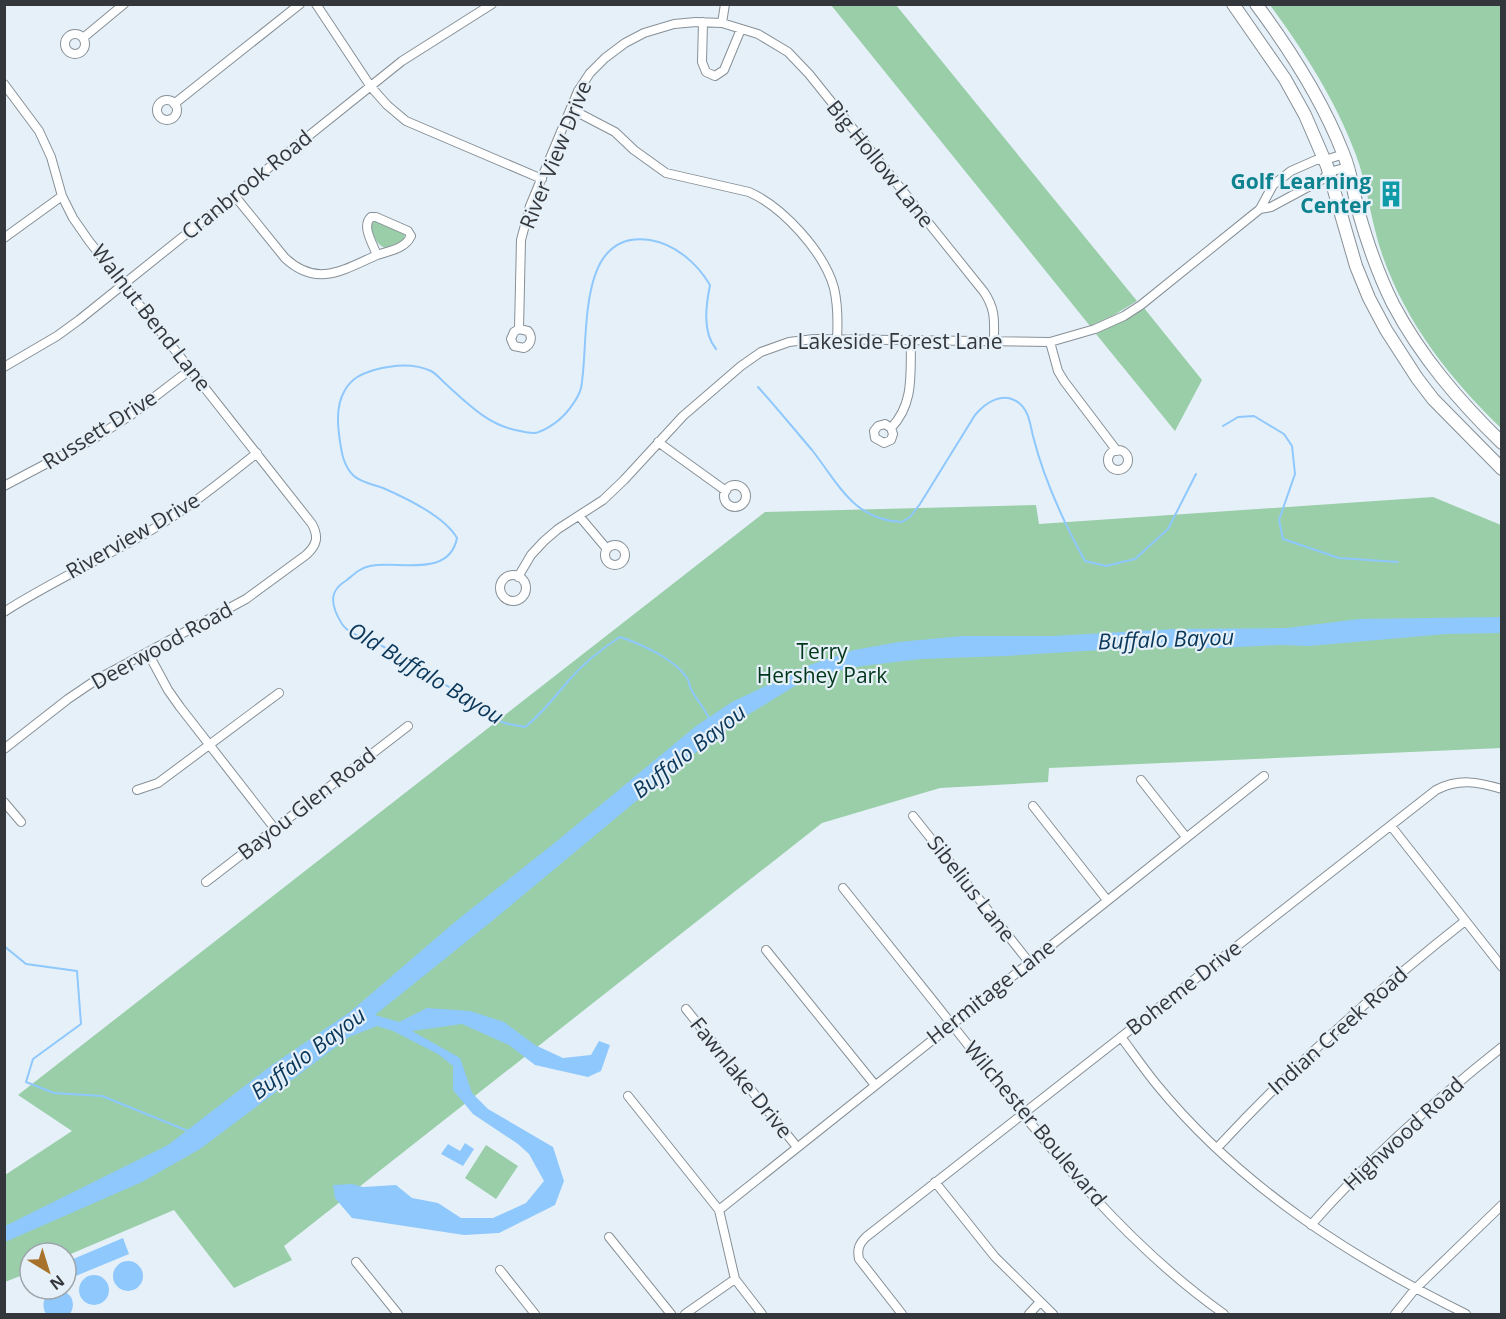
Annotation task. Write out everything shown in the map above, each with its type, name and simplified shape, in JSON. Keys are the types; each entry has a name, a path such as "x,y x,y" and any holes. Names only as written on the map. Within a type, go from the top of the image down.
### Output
{"main road":[{"path":"1233,4 1285,79 1305,116 1327,166 1356,266 1369,298 1386,330 1433,399 1458,427 1502,468"},
{"path":"1256,4 1302,69 1325,111 1346,160 1374,260 1393,303 1432,366 1472,414 1502,443"}],"street":[{"path":"83,38 124,4"},
{"path":"174,104 300,4"},
{"path":"316,4 371,87 406,121 542,179"},
{"name":"Cranbrook Road","path":"4,367 57,336 402,61 492,4"},
{"path":"722,23 725,4"},
{"path":"703,22 702,62 706,72 716,76 724,70 741,29"},
{"name":"River View Drive","path":"519,329 521,240 530,206 578,91 590,73 625,43 644,33 674,24 722,23"},
{"name":"Big Hollow Lane","path":"722,23 758,34 788,52 816,83 992,303 995,314 994,342"},
{"name":"Walnut Bend Lane","path":"4,84 39,131 51,157 62,196 73,218 312,524 317,532 317,540"},
{"path":"4,102 13,95"},
{"path":"571,109 615,132 640,155 666,173 749,192 783,213 816,253 833,285 838,306 837,339"},
{"name":"Lakeside Forest Lane","path":"518,577 531,555 544,541 558,529 580,517 603,500 683,416 741,366 761,352 789,342 837,339 1050,342 1095,329 1124,316 1141,305 1260,209 1270,189 1291,171 1316,160 1327,166 1346,160"},
{"name":"Lakeside Forest Lane","path":"1260,209 1280,203 1323,179 1327,166"},
{"path":"234,195 285,258 306,273 332,274 403,246 411,236 408,231 371,217 366,226 377,255"},
{"path":"4,238 62,196"},
{"path":"891,428 906,408 910,388 910,340"},
{"path":"1050,342 1058,371 1064,381 1117,451"},
{"name":"Russett Drive","path":"4,486 93,439 131,415 191,369"},
{"path":"658,442 726,491"},
{"name":"Riverview Drive","path":"4,612 62,577 154,528 206,493 257,453"},
{"path":"580,517 607,549"},
{"name":"Deerwood Road","path":"4,749 96,680 246,599 306,555 314,548 317,540"},
{"path":"148,653 168,690 275,830"},
{"path":"137,790 158,783 279,693"},
{"name":"Bayou Glen Road","path":"206,882 408,726"},
{"name":"Hermitage Lane","path":"719,1210 1264,776"},
{"path":"1141,780 1186,837"},
{"name":"Boheme Drive","path":"902,1314 859,1259 860,1243 878,1227 1436,790 1458,781 1477,782 1502,789"},
{"path":"4,802 21,822"},
{"path":"1033,806 1107,900"},
{"name":"Sibelius Lane","path":"913,816 1029,962"},
{"path":"1391,826 1502,967"},
{"name":"Wilchester Boulevard","path":"843,888 1065,1166 1131,1236 1183,1282 1224,1314"},
{"name":"Indian Creek Road","path":"1217,1148 1313,1050 1375,994 1465,921"},
{"path":"766,950 875,1085"},
{"name":"Fawnlake Drive","path":"686,1009 797,1147"},
{"path":"1121,1037 1157,1085 1217,1148 1250,1178 1311,1225 1365,1261 1466,1314"},
{"name":"Highwood Road","path":"1311,1225 1348,1184 1411,1125 1502,1047"},
{"path":"628,1095 719,1210 735,1279 762,1314"},
{"path":"935,1182 996,1257 1053,1314"},
{"path":"1395,1314 1415,1289 1502,1205"},
{"path":"609,1237 671,1314"},
{"path":"356,1262 398,1314"},
{"path":"500,1270 535,1314"},
{"path":"685,1314 735,1279"},
{"path":"1029,1314 1040,1302"}],"green space":[{"path":"831,5 896,5 1137,301 1090,326"},
{"path":"1270,5 1501,5 1501,428 1448,370 1417,328 1404,305 1383,257 1360,167 1348,135 1318,77"},
{"path":"375,221 403,233 404,240 385,248 375,239 370,226"},
{"path":"1144,308 1202,380 1175,431 1096,334"},
{"name":"Terry Hershey Park","path":"1433,497 1501,525 1501,748 1049,768 1048,782 940,788 822,823 284,1246 292,1260 234,1288 174,1210 78,1251 78,1241 18,1241 18,1277 5,1282 5,1175 72,1131 18,1095 765,512 1036,505 1039,524"},
{"path":"486,1145 518,1166 496,1199 465,1178"}],"water":[{"name":"Buffalo Bayou","path":"1501,617 1501,633 1446,634 1309,646 1148,647 921,659 826,673 795,686 733,724 682,763 375,1015 399,1022 427,1008 470,1011 504,1022 535,1045 563,1058 591,1055 599,1041 610,1045 601,1071 588,1077 535,1065 509,1045 462,1024 412,1031 460,1058 472,1093 488,1109 553,1147 564,1181 555,1205 499,1233 464,1235 352,1218 335,1198 333,1185 352,1184 363,1187 396,1185 412,1198 438,1203 461,1218 493,1218 526,1203 544,1181 529,1154 473,1114 453,1090 453,1066 438,1054 393,1031 377,1026 349,1037 200,1149 142,1182 5,1242 5,1226 168,1145 272,1065 350,1012 456,921 696,726 732,702 807,666 854,650 899,642 963,636 1053,636 1175,629 1287,628 1359,619"},
{"path":"465,1143 474,1149 463,1166 441,1154 448,1144 460,1151"},
{"path":"123,1238 129,1254 78,1275 78,1257"},
{"path":"128,1261 139,1265 143,1276 139,1287 128,1291 117,1287 113,1276 117,1265"},
{"path":"94,1275 105,1279 109,1290 105,1301 94,1305 83,1301 79,1290 83,1279"},
{"path":"73,1301 73,1305 70,1314 46,1314 44,1302"}],"waterway":[{"name":"Old Buffalo Bayou","path":"709,719 682,671 657,653 620,637 581,667 525,727 505,723 471,699 388,650 350,632 338,617 333,598 339,586 363,568 433,563 444,559 452,551 457,538 444,523 424,509 392,492 360,480 350,472 340,445 338,411 345,390 357,377 388,367 424,368 435,374 481,414 499,425 529,433 544,430 564,415 580,392 590,293 597,270 608,252 626,241 659,242 677,250 699,269 710,285 706,310 707,327 716,349"},
{"name":"Old Buffalo Bayou","path":"758,387 812,450 848,498 871,515 902,522 910,517 920,504 975,415 990,402 1001,398 1019,403 1030,422 1048,484 1085,561 1106,566 1135,559 1168,529 1196,474"},
{"name":"Old Buffalo Bayou","path":"1223,426 1238,417 1254,416 1284,434 1292,446 1295,474 1279,520 1283,539 1339,558 1398,562"},
{"path":"4,946 26,964 77,971 81,1024 33,1059 26,1082 54,1093 102,1096 188,1131"}],"place":[{"name":"Golf Learning Center","path":"1391,194"}]}
